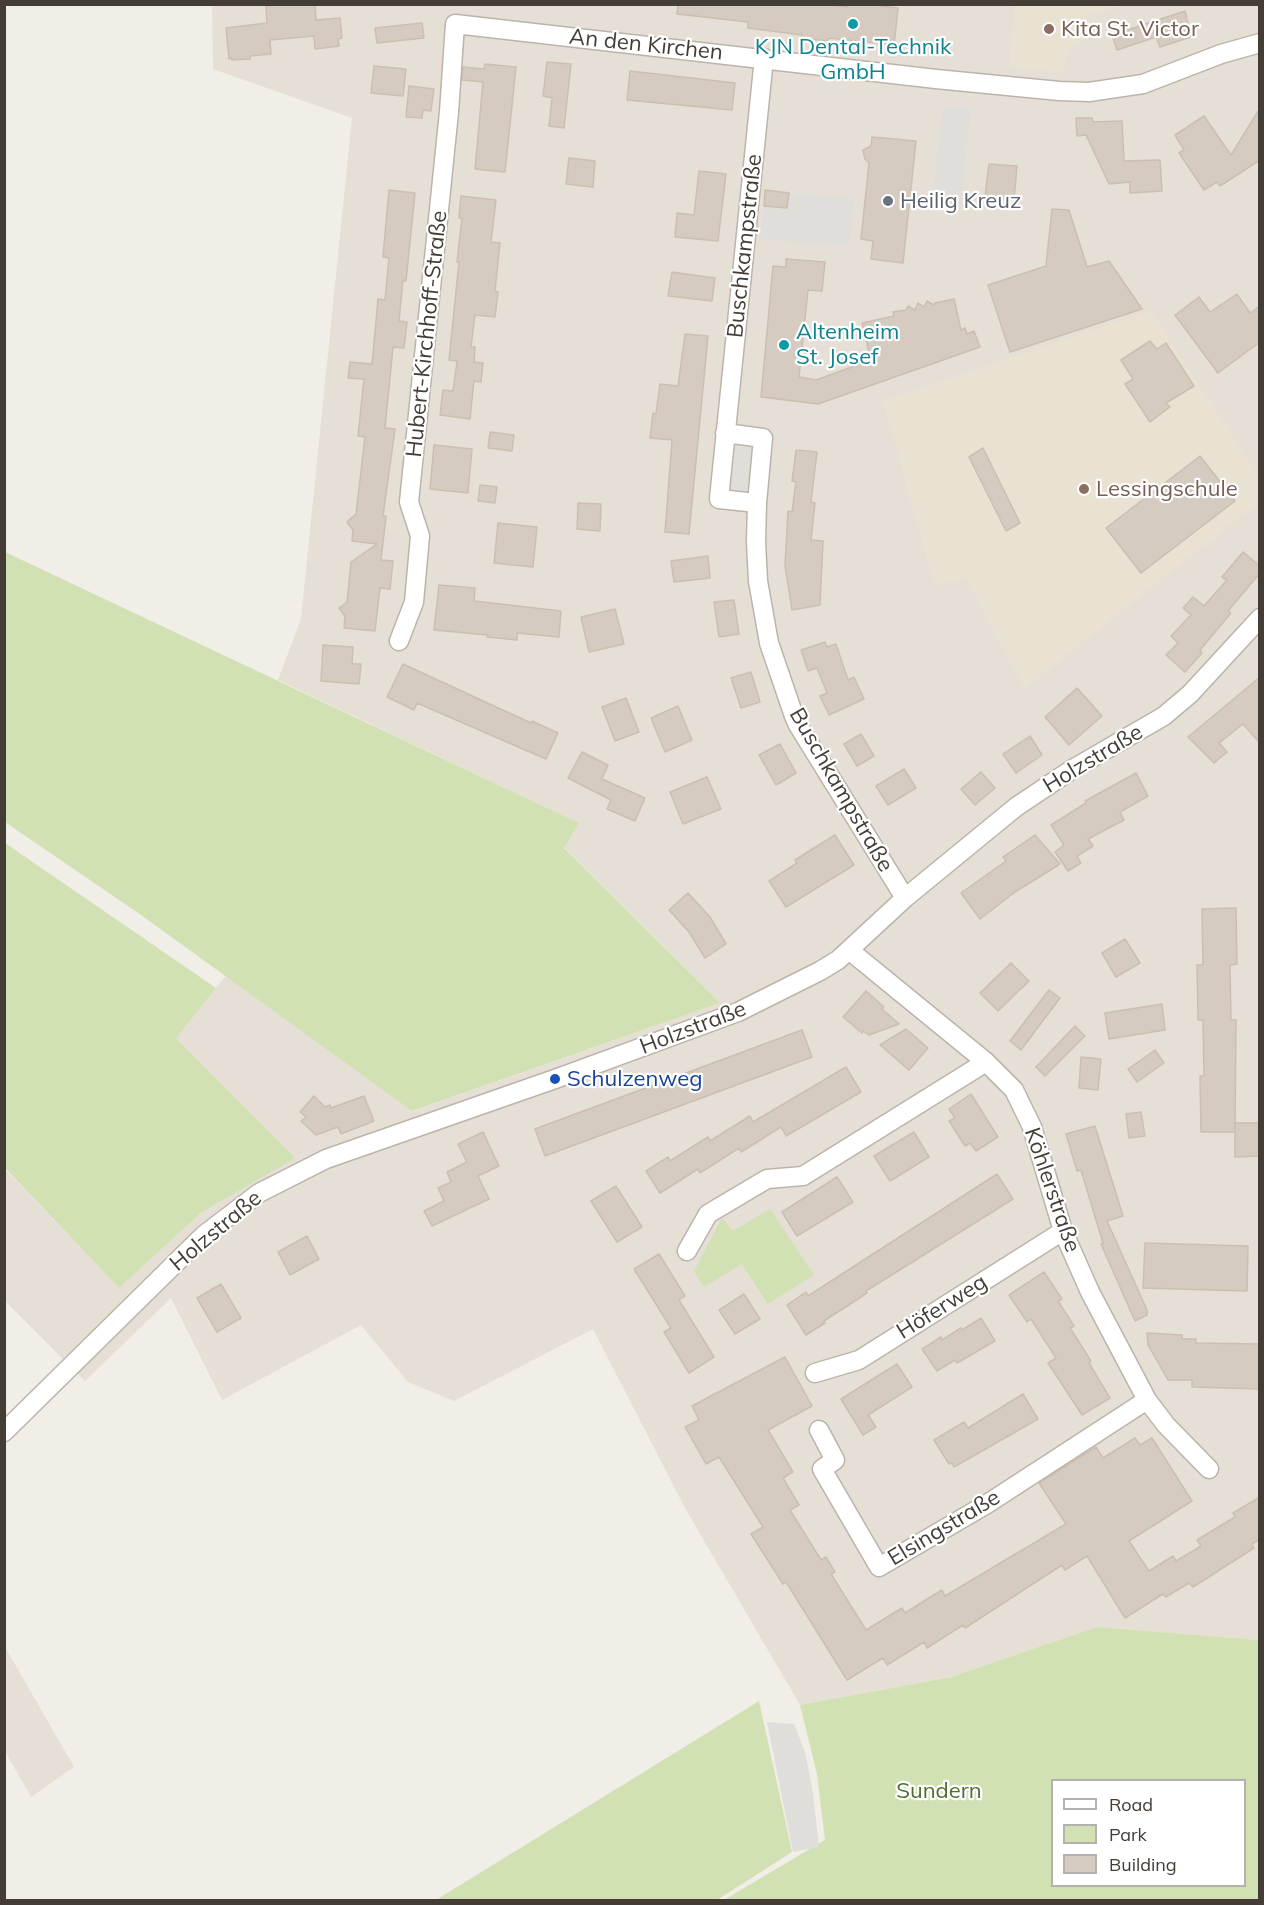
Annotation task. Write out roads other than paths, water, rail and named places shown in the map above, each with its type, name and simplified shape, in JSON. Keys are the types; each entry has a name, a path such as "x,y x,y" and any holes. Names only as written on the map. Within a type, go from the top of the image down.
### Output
{"street":[{"name":"An den Kirchen","path":"455,24 936,79 1089,92 1143,84 1221,54 1260,43"},
{"name":"Hubert-Kirchhoff-Straße","path":"399,641 414,602 420,536 410,502 449,112 455,24"},
{"name":"Buschkampstraße","path":"757,503 719,499 764,58"},
{"name":"Buschkampstraße","path":"726,433 763,438 757,503 758,581 769,643 794,716 905,898"},
{"name":"Holzstraße","path":"4,1432 204,1235 259,1192 326,1159 546,1083 738,1012 813,976 849,950 905,898 1016,807 1071,770 1164,716 1190,694 1260,618"},
{"name":"Köhlerstraße","path":"849,950 986,1062 1014,1090 1032,1127 1063,1231 1090,1292 1148,1400 1166,1425 1209,1469"},
{"path":"687,1251 708,1214 767,1179 803,1176 986,1062"},
{"name":"Höferweg","path":"815,1373 859,1360 1063,1231"},
{"name":"Elsingstraße","path":"819,1430 835,1460 822,1469 879,1567 987,1504 1148,1400"}],"place":[{"name":"KJN Dental-Technik GmbH","path":"853,24"},
{"name":"Kita St. Victor","path":"1049,29"},
{"name":"Heilig Kreuz","path":"888,201"},
{"name":"Altenheim St. Josef","path":"784,345"},
{"name":"Lessingschule","path":"1084,489"},
{"name":"Schulzenweg","path":"555,1079"}],"park label":[{"name":"Sundern","path":"939,1791"}]}
